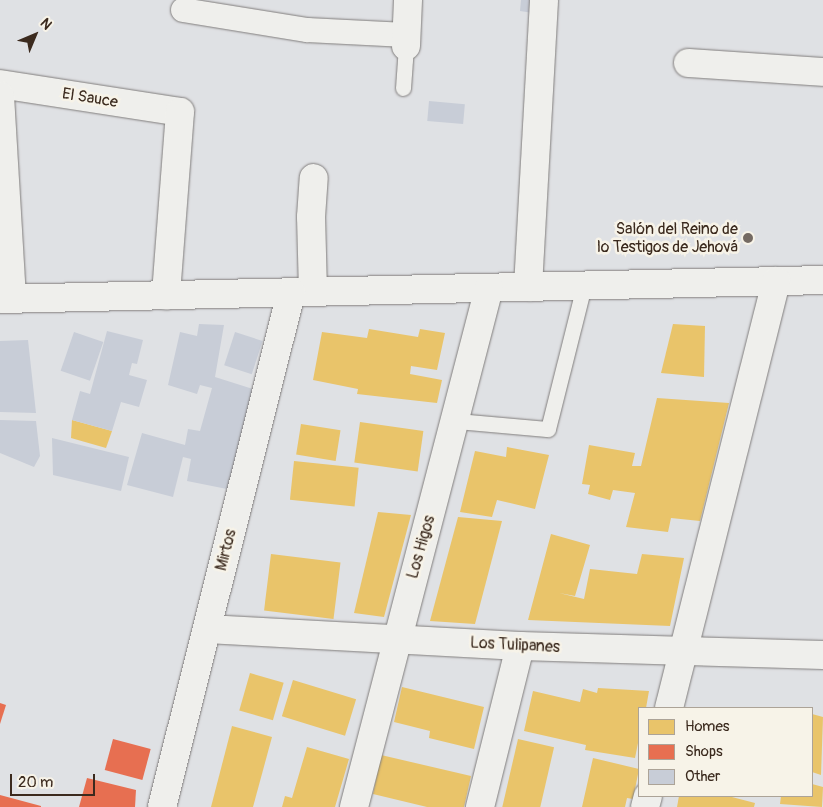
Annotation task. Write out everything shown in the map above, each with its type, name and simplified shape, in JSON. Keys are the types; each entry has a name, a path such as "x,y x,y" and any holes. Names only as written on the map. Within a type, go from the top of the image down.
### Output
{"street":[{"path":"183,10 307,30 406,40 408,0"},
{"path":"528,287 544,0"},
{"path":"688,63 823,72"},
{"name":"El Sauce","path":"0,84 180,112 166,296"},
{"path":"0,96 6,299 823,280"},
{"name":"Mirtos","path":"162,807 206,628 302,292 314,178"},
{"path":"668,707 776,281"},
{"name":"Los Higos","path":"354,807 396,639 456,421 489,288"},
{"name":"Los Tulipanes","path":"206,628 520,646 682,653 823,655"},
{"path":"480,807 520,646"}],"lane":[{"path":"403,88 406,40"},
{"path":"456,421 548,429 584,286"}],"building: Homes":[{"path":"673,324 705,326 704,377 661,373"},
{"path":"369,329 418,337 420,329 445,333 437,370 411,366 410,374 442,380 437,403 357,394 358,389 313,380 322,332 367,338"},
{"path":"657,398 729,403 700,521 671,518 668,532 626,527 635,493 613,490 610,500 588,494 590,485 582,484 589,445 635,453 632,466 641,466"},
{"path":"72,420 112,431 106,448 71,438"},
{"path":"360,422 423,431 418,472 354,463"},
{"path":"301,424 341,430 336,461 296,455"},
{"path":"507,447 549,455 535,509 497,500 492,517 460,512 475,451 506,457"},
{"path":"294,461 359,468 355,507 290,500"},
{"path":"378,512 411,515 384,617 354,613"},
{"path":"458,517 502,521 475,624 430,621"},
{"path":"551,534 590,545 575,596 559,593 584,599 590,569 637,574 642,554 684,558 670,626 528,620"},
{"path":"271,554 340,563 334,619 264,611"},
{"path":"250,673 284,683 273,720 239,710"},
{"path":"293,680 356,699 345,736 282,716"},
{"path":"402,687 484,707 474,749 429,738 430,731 394,722"},
{"path":"598,688 649,691 646,707 638,707 638,743 635,758 585,750 586,745 524,731 533,691 580,702 583,689 597,693"},
{"path":"813,714 823,717 821,775 813,772"},
{"path":"232,726 272,737 253,807 211,807"},
{"path":"518,739 554,747 540,807 502,807"},
{"path":"307,747 349,759 335,807 282,807 285,796 292,798"},
{"path":"381,755 471,776 464,807 427,807 373,794"},
{"path":"593,758 638,769 633,799 627,798 625,807 582,807"},
{"path":"813,784 823,787 822,807 780,804 781,797 813,797"},
{"path":"679,797 732,797 755,803 754,807 677,807"}],"building: Shops":[{"path":"0,703 6,705 0,724"},
{"path":"113,739 151,749 142,780 105,770"},
{"path":"87,778 136,790 135,807 79,807"},
{"path":"0,795 41,806 41,807 0,807"}],"building: Other":[{"path":"521,0 534,0 533,13 520,11"},
{"path":"429,101 465,104 463,124 427,121"},
{"path":"199,324 224,325 215,377 256,390 232,490 187,481 191,459 183,457 173,497 127,485 142,433 185,445 188,429 200,431 212,388 200,385 197,394 168,385 180,332 197,336"},
{"path":"107,331 143,340 137,364 132,363 129,375 147,380 139,407 121,402 112,431 72,420 80,391 90,394"},
{"path":"74,332 103,342 90,381 61,371"},
{"path":"235,332 263,341 252,374 224,365"},
{"path":"28,340 36,413 0,412 0,341"},
{"path":"0,420 36,421 40,456 34,467 0,453"},
{"path":"52,438 129,457 121,491 53,475"}],"place":[{"name":"Salón del Reino de lo Testigos de Jehová","path":"748,238"}]}
